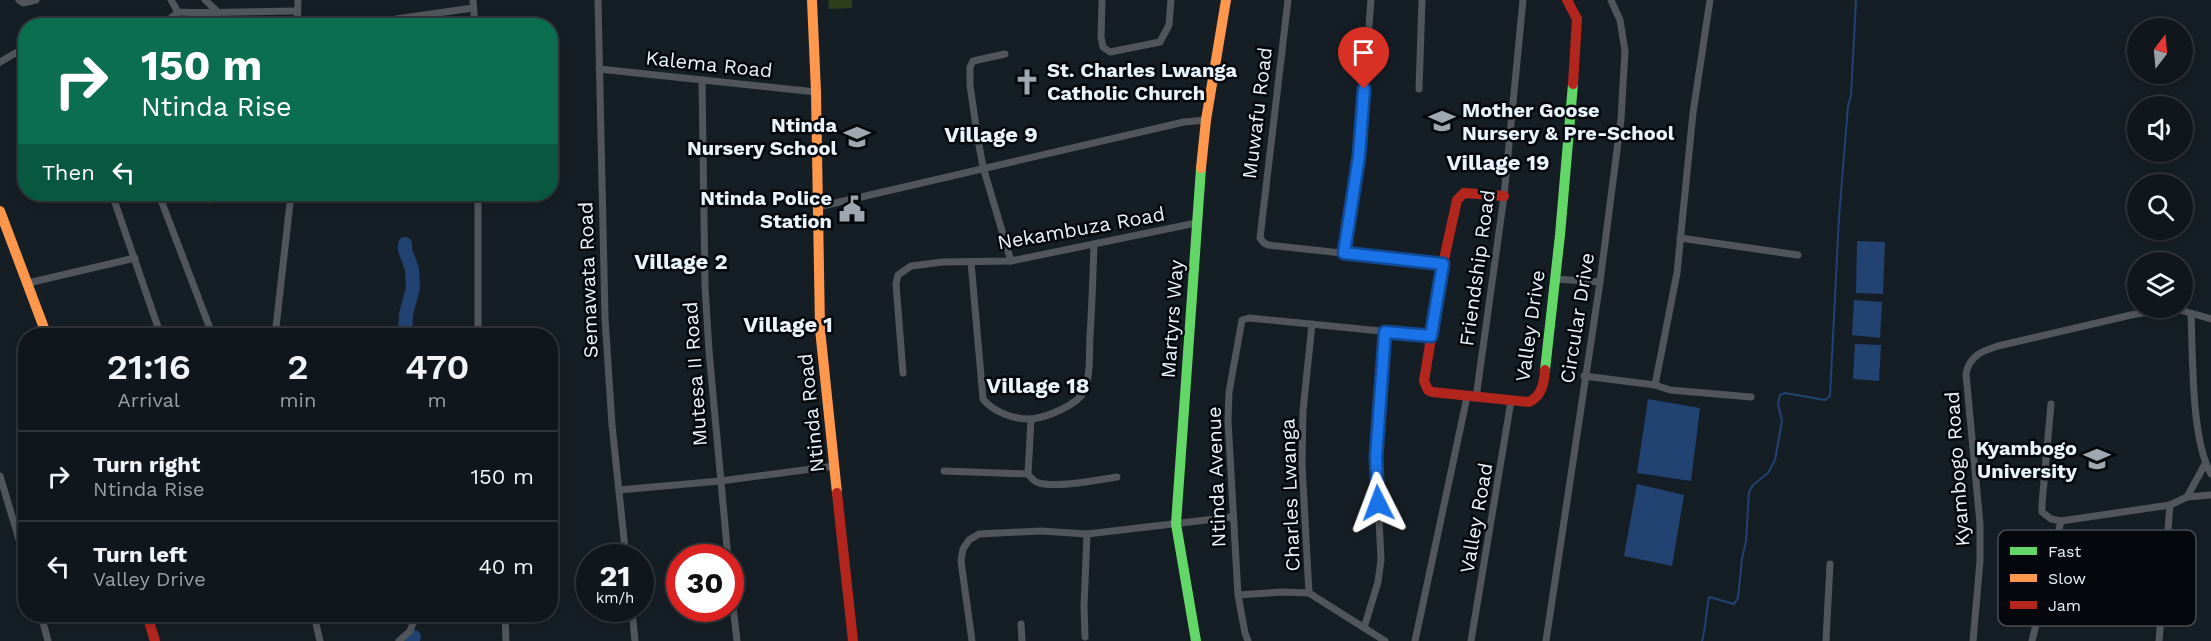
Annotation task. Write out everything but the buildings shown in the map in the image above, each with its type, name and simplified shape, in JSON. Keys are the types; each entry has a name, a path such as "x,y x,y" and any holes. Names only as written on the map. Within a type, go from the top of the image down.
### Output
{"street":[{"path":"19,0 22,3 36,0"},
{"path":"171,0 178,12"},
{"path":"205,0 219,13"},
{"path":"298,0 298,18"},
{"name":"Semawata Road","path":"598,0 605,318 612,425 625,544"},
{"name":"Ntinda Road","path":"812,0 820,329 853,641"},
{"path":"1102,0 1101,37 1103,47 1110,52 1160,42 1169,25 1171,0"},
{"name":"Martyrs Way","path":"1196,641 1176,524 1196,223 1206,120 1219,53 1226,0"},
{"name":"Muwafu Road","path":"1288,0 1259,231 1260,238 1268,245 1344,253"},
{"path":"1371,0 1359,156 1344,253 1443,264"},
{"path":"1419,89 1422,0"},
{"name":"Friendship Road","path":"1415,641 1471,397 1504,196 1523,0"},
{"name":"Valley Drive","path":"1504,196 1464,193 1455,203 1424,381 1428,390 1438,394 1511,401 1534,400 1544,383 1577,19 1567,0"},
{"name":"Circular Drive","path":"1546,641 1616,166 1625,51 1620,20 1611,0"},
{"path":"1655,385 1677,273 1693,113 1710,0"},
{"path":"406,18 473,4"},
{"path":"171,18 178,12 298,10"},
{"path":"0,62 18,52"},
{"path":"1005,54 979,59 974,61 970,67 983,167 1011,261"},
{"name":"Kalema Road","path":"600,69 816,92"},
{"name":"Mutesa II Road","path":"702,80 704,262 709,351 727,544"},
{"path":"818,207 983,167 1184,122 1206,120"},
{"path":"115,201 157,328"},
{"path":"161,201 210,328"},
{"path":"276,328 290,201"},
{"path":"478,201 478,328"},
{"path":"0,211 44,328"},
{"name":"Nekambuza Road","path":"903,373 896,284 898,275 911,266 1011,261 1196,223"},
{"path":"1680,238 1798,255"},
{"path":"971,262 983,399 990,408 1003,414 1031,419 1052,414 1078,399 1084,392 1089,371 1094,244"},
{"path":"28,283 135,258"},
{"path":"1555,279 1600,282"},
{"name":"Kyambogo Road","path":"2193,314 2211,319"},
{"name":"Kyambogo Road","path":"1973,641 1980,561 1980,524 1966,374 1970,360 1982,352 2127,316"},
{"name":"Ntinda Avenue","path":"1248,641 1239,595 1232,517 1228,421 1229,393 1239,326 1242,320 1249,318 1312,324"},
{"path":"2191,318 2198,431 2205,464 2211,474"},
{"path":"1312,324 1431,336"},
{"name":"Charles Lwanga","path":"1309,593 1302,464 1303,411 1312,324"},
{"path":"1364,628 1378,582 1381,560 1376,457 1385,332"},
{"path":"1584,376 1655,385 1670,390 1751,397"},
{"name":"Valley Road","path":"1471,641 1511,401"},
{"path":"2051,404 2043,475 2042,512 2051,519 2061,521 2170,506 2187,498 2211,495"},
{"path":"1031,419 1028,474 1034,481 1040,484 1117,477"},
{"path":"2187,498 2205,464"},
{"path":"619,490 720,481 835,466"},
{"path":"944,471 1028,474"},
{"path":"0,476 18,536"},
{"path":"2168,530 2170,506"},
{"path":"972,641 961,574 963,549 969,540 979,534 1041,531 1087,534 1232,517"},
{"path":"2059,530 2061,521"},
{"path":"1085,637 1087,534"},
{"path":"1826,641 1830,564"},
{"path":"1239,595 1309,593 1385,641"},
{"path":"43,622 48,641"},
{"path":"149,622 155,641"},
{"path":"316,622 321,641"},
{"path":"399,641 410,631 413,622"},
{"path":"505,622 506,641"},
{"path":"633,622 635,641"},
{"path":"735,622 737,641"},
{"path":"1021,624 1022,641"},
{"path":"2031,641 2035,626"},
{"path":"2159,641 2160,626"}],"green space":[{"path":"828,0 852,0 852,8 829,9"}],"water":[{"path":"1857,241 1885,242 1883,294 1856,293"},
{"path":"1854,300 1882,302 1880,338 1852,335"},
{"path":"1855,344 1881,345 1879,381 1853,379"},
{"path":"1648,399 1700,408 1691,481 1637,473"},
{"path":"1637,484 1684,495 1672,566 1624,556"}],"waterway":[{"path":"1702,641 1709,597 1734,604 1738,598 1746,541 1749,492 1753,485 1768,473 1775,460 1782,421 1778,404 1780,395 1785,393 1825,400 1830,396 1839,217 1848,106 1851,95 1856,0"},
{"path":"405,244 412,269 413,288 406,314 405,328"},
{"path":"412,641 414,637"}],"traffic: fast":[{"path":"1545,370 1573,84"},
{"path":"1196,641 1176,524 1201,168"}],"traffic: slow":[{"path":"812,0 820,329 837,493"},
{"path":"1201,168 1206,120 1226,0"},
{"path":"0,211 44,328"}],"traffic: jam":[{"path":"1567,0 1577,19 1573,84"},
{"path":"1504,196 1464,193 1457,200 1443,264 1424,381 1428,390 1432,392 1529,402 1540,393 1545,370"},
{"path":"837,493 853,641"},
{"path":"149,622 155,641"}],"place":[{"name":"St. Charles Lwanga Catholic Church","path":"1027,82"},
{"name":"Mother Goose Nursery & Pre-School","path":"1442,121"},
{"name":"Ntinda Nursery School","path":"857,137"},
{"name":"Ntinda Police Station","path":"852,209"},
{"name":"Kyambogo University","path":"2097,459"}],"district":[{"name":"Village 9","path":"991,134"},
{"name":"Village 19","path":"1498,162"},
{"name":"Village 2","path":"681,261"},
{"name":"Village 1","path":"788,324"},
{"name":"Village 18","path":"1038,385"}],"route":[{"path":"1364,89 1359,156 1344,253 1443,264 1431,336 1385,332 1376,457 1378,503"}]}
